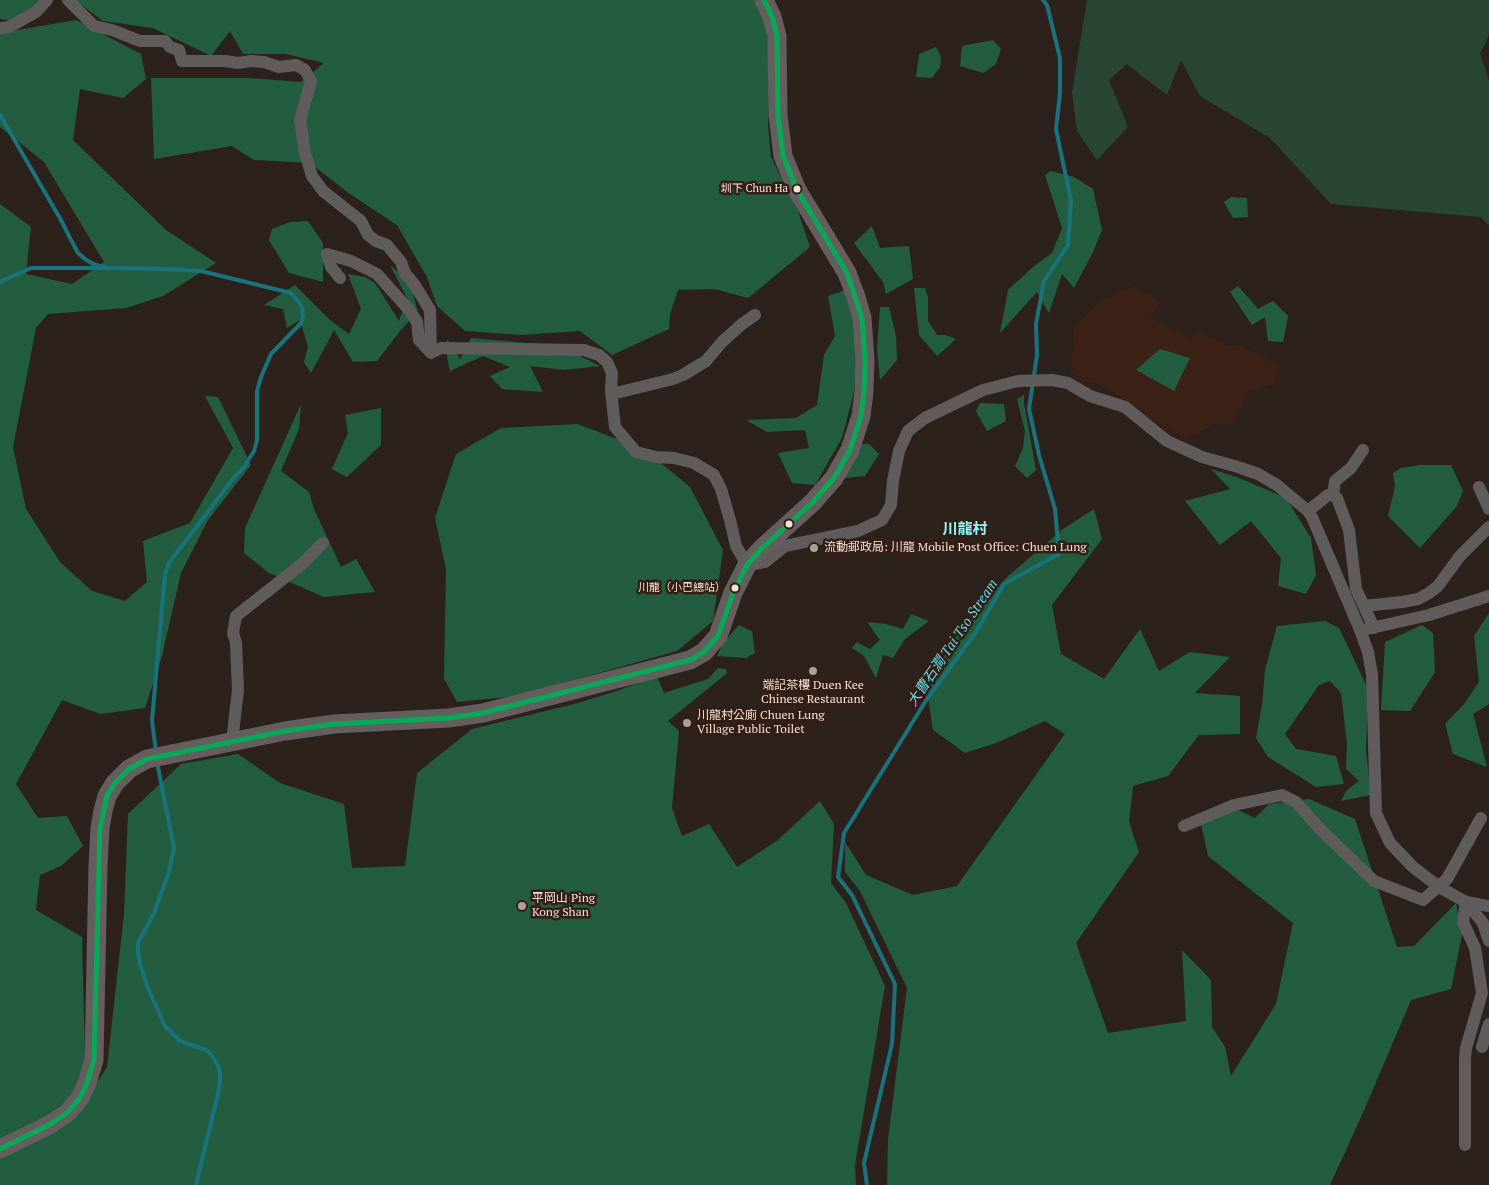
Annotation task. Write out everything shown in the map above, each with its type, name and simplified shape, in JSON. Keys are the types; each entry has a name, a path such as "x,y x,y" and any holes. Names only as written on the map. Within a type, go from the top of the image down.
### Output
{"main road":[{"path":"0,1149 49,1125 68,1112 80,1098 87,1083 94,1060 98,866 102,811 107,796 115,783 129,769 147,759 285,731 318,726 449,718 483,713 684,662 704,652 715,642 721,630 732,593 747,564 822,493 839,471 859,427 863,405 863,330 860,309 853,286 837,255 797,190 783,156 779,130 777,36 772,17 764,0"}],"street":[{"path":"0,28 9,27 36,12 47,0"},
{"path":"68,0 94,26 112,30 140,41 165,42 170,47 178,50 182,61 225,61 238,63 251,61 264,62 279,67 296,65 305,70 311,81 300,120 304,152 312,176 323,191 361,221 368,235 376,241 387,245 400,262 405,273 430,310 431,353"},
{"path":"340,278 331,267 327,254 351,261 377,274 410,311 416,322 419,340 431,353"},
{"path":"612,394 683,375 706,361 722,342 755,315"},
{"path":"431,353 441,348 584,350 599,354 607,362 612,373 615,427 636,452 694,463 714,475 721,489 736,546 747,564 765,562 786,546 858,531 882,520 891,505 893,481 899,451 908,431 925,418 982,390 1018,381 1052,380 1068,383 1090,396 1125,407 1167,441 1202,457 1238,466 1258,474 1277,485 1308,511 1318,530 1368,652 1372,674 1376,813 1390,843 1412,867 1439,887 1466,902 1489,906"},
{"path":"1333,494 1335,481 1351,468 1363,450"},
{"path":"1479,486 1489,509"},
{"path":"1308,511 1325,496 1333,494"},
{"path":"1333,494 1337,498 1349,530 1356,588 1374,628"},
{"path":"1364,606 1418,599 1429,593 1438,586 1460,556 1489,527"},
{"path":"232,742 238,690 236,643 232,633 236,616 302,564 323,543"},
{"path":"1360,630 1430,615 1489,596"},
{"path":"1184,826 1234,805 1282,795 1296,802 1320,829 1374,881 1423,900 1447,879 1482,818"},
{"path":"1466,902 1483,924 1489,941"},
{"path":"1465,1145 1466,1048 1485,996 1475,948 1463,922 1466,902"},
{"path":"1482,1047 1489,1024"}],"shaded area":[{"path":"1136,286 1160,302 1150,317 1191,338 1200,331 1228,346 1240,345 1282,367 1273,384 1251,390 1232,424 1215,424 1186,439 1145,417 1115,393 1094,382 1083,383 1071,372 1074,327 1101,301 1120,291"}],"green space":[{"path":"0,0 46,0 10,21 0,19"},
{"path":"75,0 756,0 767,27 770,66 768,125 771,157 798,211 810,247 748,298 715,289 678,290 670,314 669,329 612,355 580,331 521,335 465,331 437,306 427,277 397,225 350,194 310,163 254,160 232,146 154,159 151,78 250,78 301,82 324,63 286,54 243,54 230,31 211,56 153,28 103,21"},
{"path":"1087,0 1489,0 1489,35 1480,54 1489,80 1489,226 1481,217 1331,204 1270,138 1200,96 1181,60 1167,95 1127,64 1109,80 1128,127 1097,160 1077,131 1072,93"},
{"path":"76,20 141,54 146,79 123,98 80,89 73,140 166,230 216,263 163,296 126,308 48,314 36,328 13,447 26,509 60,562 92,591 125,601 147,582 143,541 190,523 233,448 205,396 218,397 251,465 208,520 181,573 162,656 145,708 101,714 62,700 16,784 38,818 67,816 83,846 61,866 40,875 36,910 82,937 85,1059 72,1093 62,1104 44,1117 0,1139 0,204 31,227 26,274 72,284 104,262 44,162 0,127 0,33"},
{"path":"993,40 1001,49 996,64 983,73 960,66 962,46"},
{"path":"936,47 941,57 940,67 932,78 916,77 919,54"},
{"path":"1051,171 1074,177 1093,189 1102,230 1074,288 1062,274 1049,313 1037,292 1000,333 1008,290 1033,267 1052,253 1062,228 1045,175"},
{"path":"1231,197 1247,198 1248,217 1233,218 1224,202"},
{"path":"308,221 323,243 323,282 289,273 269,240 272,229 290,222"},
{"path":"872,226 880,248 909,246 913,279 886,294 883,282 854,243"},
{"path":"390,265 409,281 418,312 400,331 377,361 353,362 334,330 311,373 304,362 308,347 300,320 287,328 283,309 264,305 295,285 330,320 349,334 361,309 348,274 365,277 375,283 399,321 407,298"},
{"path":"1238,286 1258,309 1273,301 1288,316 1283,342 1268,341 1265,317 1252,325 1230,292"},
{"path":"914,288 925,288 928,297 928,321 937,335 946,335 956,339 937,356 919,335"},
{"path":"846,290 854,314 858,348 854,392 842,438 815,485 792,483 778,453 809,448 805,430 767,432 746,420 796,418 817,405 824,355 835,336 828,296"},
{"path":"880,307 889,307 896,336 897,360 880,380 877,350"},
{"path":"471,338 556,344 600,366 564,370 530,366 543,392 502,389 490,376 510,367 483,356 450,371 447,357 447,339 460,359"},
{"path":"1160,349 1190,358 1174,391 1136,370"},
{"path":"1024,395 1036,470 1027,478 1015,466 1023,448 1025,431 1017,399"},
{"path":"980,403 1004,404 1006,421 987,431 976,411"},
{"path":"301,404 299,429 281,471 309,492 314,509 341,567 356,559 375,592 324,597 269,573 244,553 245,528"},
{"path":"381,408 381,445 347,477 332,469 348,433 345,415"},
{"path":"577,424 644,449 690,487 723,550 713,621 677,651 516,696 457,702 444,679 446,569 435,518 456,454 501,428"},
{"path":"859,444 869,444 879,454 865,476 845,478"},
{"path":"1420,465 1451,465 1463,491 1457,506 1420,548 1388,516 1395,486 1393,473 1401,468"},
{"path":"1211,469 1239,478 1286,498 1311,538 1316,575 1306,594 1278,586 1281,558 1251,521 1220,545 1185,501 1230,489"},
{"path":"1094,509 1102,539 1052,605 1061,654 1104,679 1140,629 1159,671 1190,652 1230,657 1195,693 1240,696 1240,734 1199,735 1168,776 1133,786 1129,822 1139,852 1076,943 1108,1033 1186,1021 1182,950 1211,980 1212,1027 1225,1047 1231,1076 1276,1004 1293,923 1208,856 1199,815 1229,806 1255,818 1269,804 1309,799 1355,819 1397,947 1414,946 1456,903 1462,935 1451,989 1411,1000 1330,1185 887,1185 888,1139 907,988 860,891 845,872 845,842 866,875 913,895 957,886 1065,734 1045,721 996,743 965,753 933,730 926,684 966,622 1007,577 1063,529"},
{"path":"1489,613 1489,704 1473,714 1487,767 1453,754 1445,724 1464,704 1479,682 1474,636"},
{"path":"911,614 929,621 905,639 893,658 883,655 876,678 864,656 852,648 857,642 870,649 880,640 867,622 886,624 903,629"},
{"path":"1325,621 1339,628 1368,689 1366,751 1371,795 1341,801 1346,791 1359,781 1346,769 1347,744 1341,693 1330,681 1319,685 1285,734 1296,749 1336,756 1344,784 1316,787 1268,757 1256,738 1262,705 1265,670 1277,626"},
{"path":"739,625 752,631 755,653 746,658 717,656 723,643"},
{"path":"1422,625 1433,633 1435,672 1410,711 1381,710 1385,642"},
{"path":"718,668 726,669 727,673 668,721 679,731 672,808 682,836 709,824 737,867 778,840 820,801 834,824 831,883 846,903 885,986 855,1165 856,1185 0,1185 0,1157 74,1118 107,1067 124,914 128,814 181,764 238,754 280,783 344,804 352,868 405,866 417,773 472,729 574,704 657,676 664,693 708,679"}],"waterway":[{"name":"大曹石澗 Tai Tso Stream","path":"867,1185 864,1163 892,1044 895,984 852,895 838,877 844,833 927,699 976,632 1004,584 1059,554 1055,509 1039,455 1029,409 1037,355 1036,324 1044,281 1068,245 1071,201 1056,129 1060,93 1060,58 1047,5 1043,0"},
{"path":"0,115 78,253 85,259 93,264 107,268 201,271 291,293 302,307 303,316 301,323 271,354 261,377 257,391 257,440 254,451 244,467 169,563 165,574 152,720 156,752"},
{"path":"0,282 31,268 102,268"},
{"path":"157,762 174,848 169,872 154,913 138,943 138,952 147,986 165,1026 180,1041 208,1051 220,1071 220,1085 196,1185"}],"transit line":[{"path":"0,1149 49,1125 68,1112 80,1098 87,1083 94,1060 100,828 107,796 115,783 129,769 147,759 285,731 334,724 449,718 483,713 690,660 704,652 718,636 733,593 747,565 762,548 812,503 834,478 850,450 861,416 865,360 862,318 847,273 797,190 783,156 778,115 777,36 772,17 764,0"}],"place":[{"name":"圳下 Chun Ha","path":"797,189"},
{"name":"流動郵政局: 川龍 Mobile Post Office: Chuen Lung","path":"814,548"},
{"name":"川龍（小巴總站）","path":"735,588"},
{"name":"端記茶樓 Duen Kee Chinese Restaurant","path":"813,671"},
{"name":"川龍村公廁 Chuen Lung Village Public Toilet","path":"687,723"},
{"name":"平岡山 Ping Kong Shan","path":"522,906"}],"district":[{"name":"川龍村","path":"965,530"}]}
